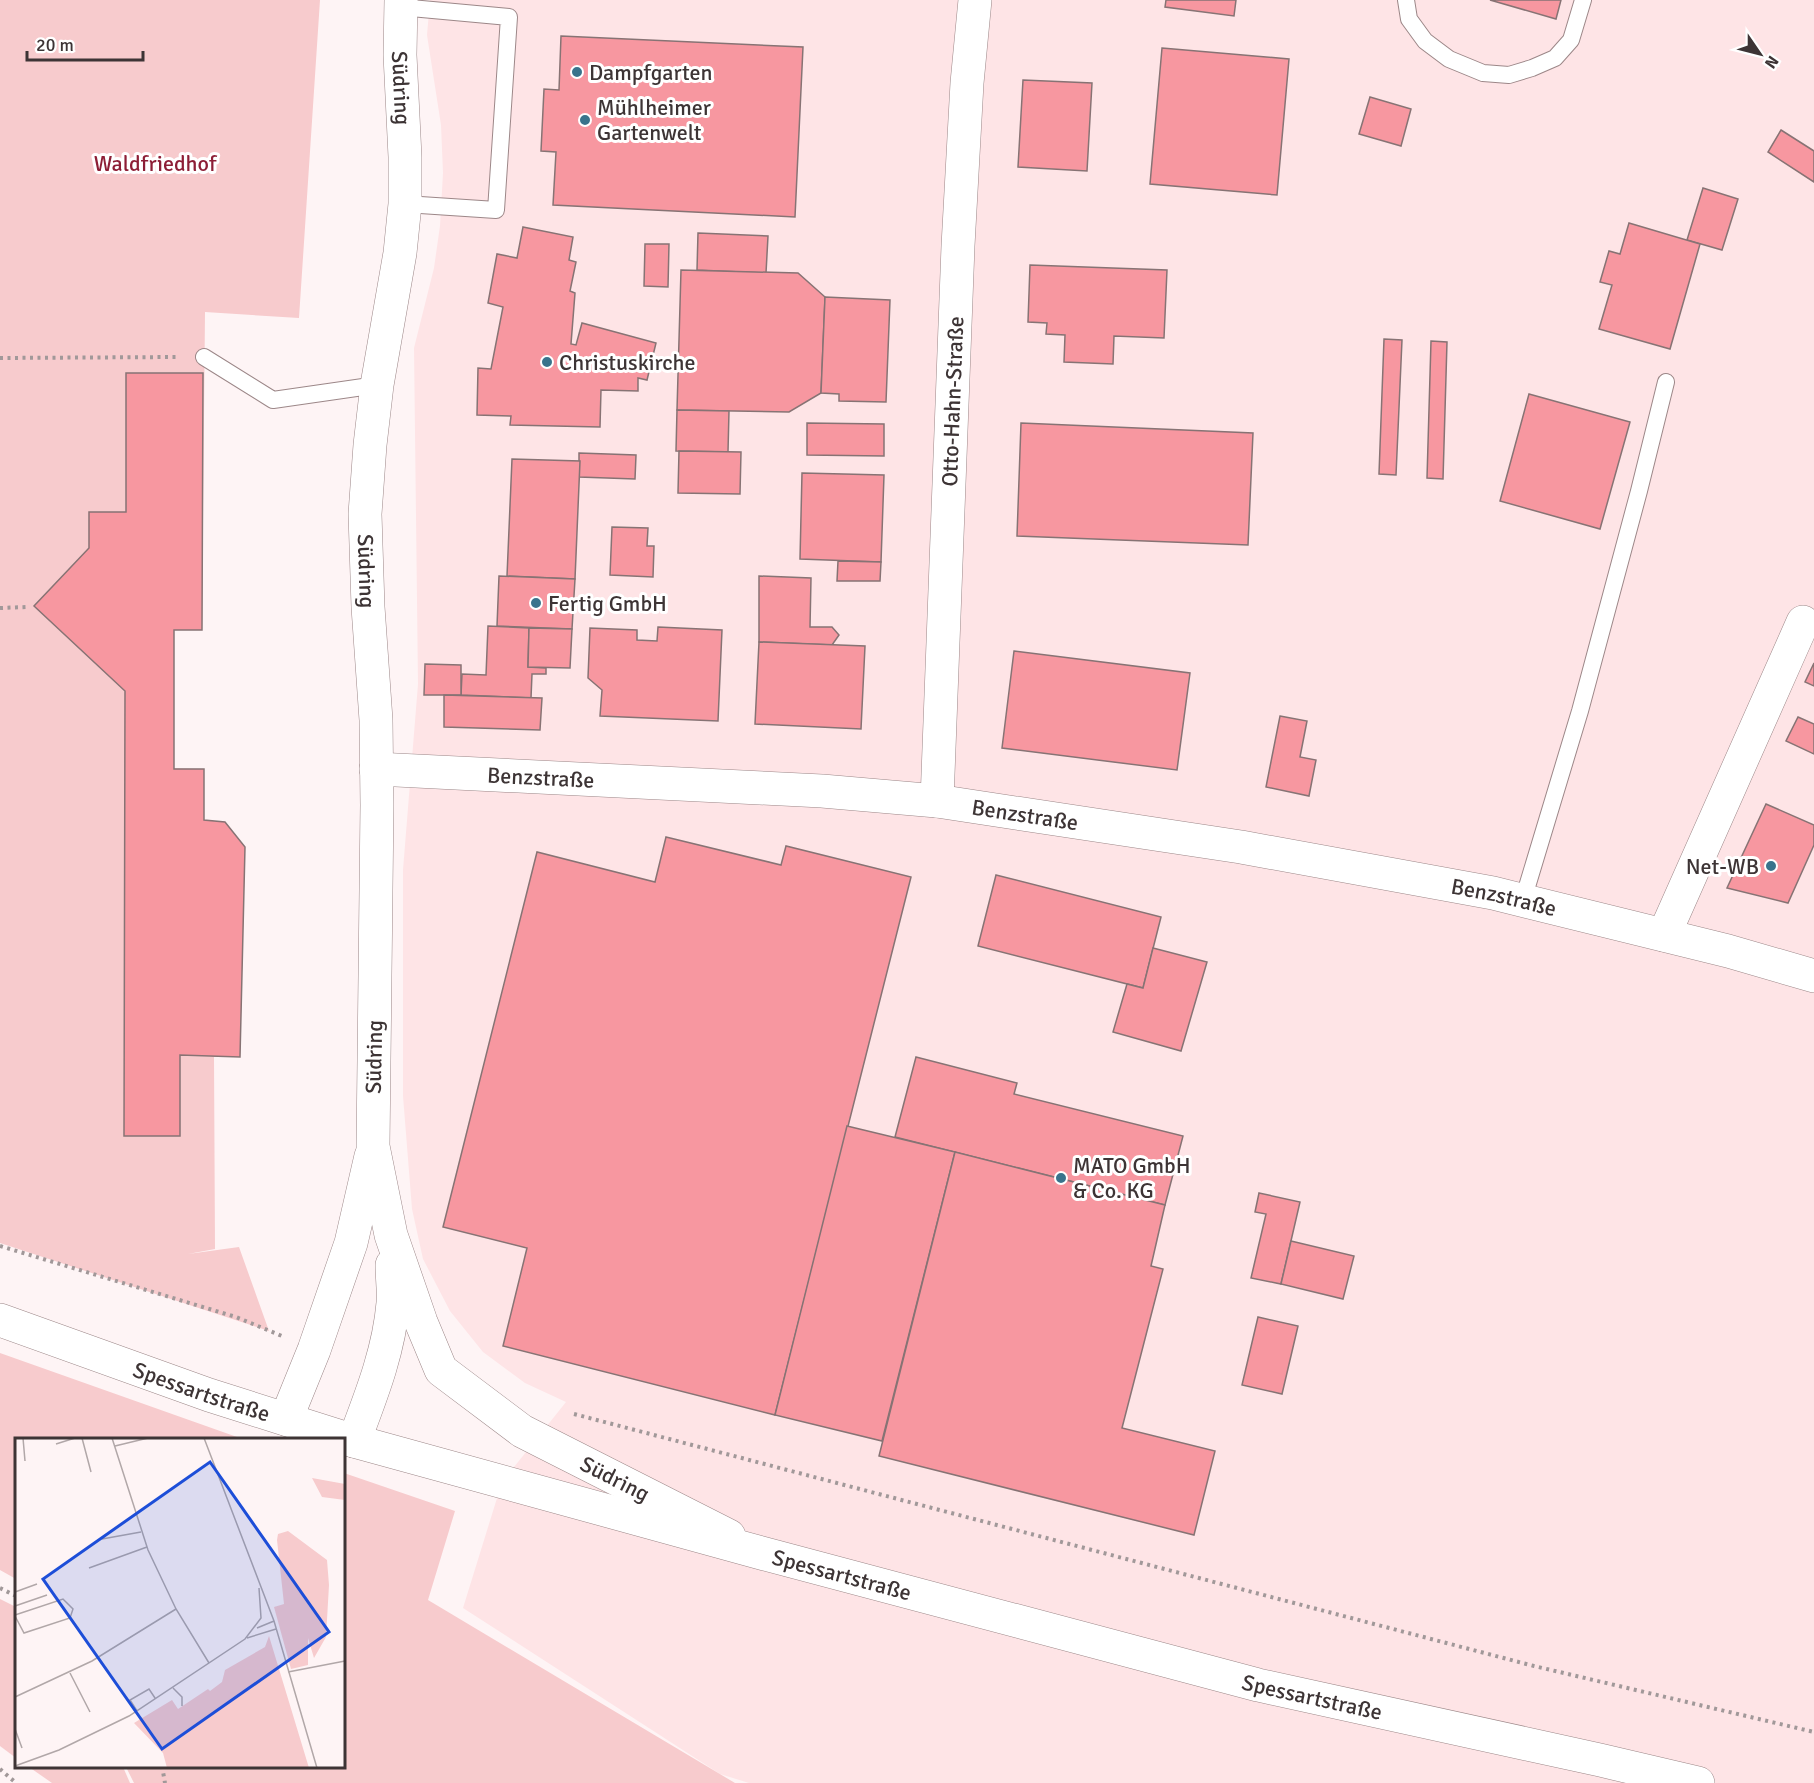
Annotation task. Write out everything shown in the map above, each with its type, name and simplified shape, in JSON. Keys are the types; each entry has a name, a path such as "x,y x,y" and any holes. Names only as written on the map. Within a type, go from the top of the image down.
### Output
{"street":[{"name":"Otto-Hahn-Straße","path":"937,801 958,246 967,83 975,0"},
{"name":"Südring","path":"400,4 405,204 377,385 365,514 376,769 373,1146 391,1235 421,1322 441,1370 522,1431 765,1554"},
{"path":"1664,935 1803,622"},
{"name":"Benzstraße","path":"376,769 789,789 937,801 1372,870 1523,900 1814,976"},
{"name":"Südring","path":"286,1419 314,1350 351,1243 373,1146"},
{"name":"Südring","path":"354,1441 381,1368 388,1334 393,1302 391,1235"},
{"name":"Spessartstraße","path":"0,1320 145,1373 345,1438"},
{"name":"Spessartstraße","path":"345,1438 765,1554 1258,1685 1600,1760 1694,1783"}],"lane":[{"path":"1406,0 1409,19 1425,40 1449,59 1484,73 1509,75 1532,68 1555,57 1571,40 1583,0"},
{"path":"400,4 509,17 496,210 405,204"},
{"path":"204,357 273,400 377,385"},
{"path":"1523,900 1580,711 1666,382"}],"path":[{"path":"0,358 204,357"},
{"path":"0,608 27,607"},
{"path":"0,1246 236,1317 314,1350"},
{"path":"566,1410 1534,1666 1814,1732"},
{"path":"0,1588 15,1596"},
{"path":"162,1768 165,1783"},
{"path":"0,1769 16,1783"}],"shaded area":[{"path":"430,0 1814,0 1814,1783 749,1783 720,1774 463,1608 502,1482 566,1402 525,1383 483,1352 450,1311 423,1259 412,1209 403,1096 403,870 418,684 414,348 434,268 440,226 443,173 441,125 427,35"}],"green space":[{"name":"Waldfriedhof","path":"0,0 320,0 299,318 205,312 202,630 174,630 174,768 204,769 204,820 225,822 245,847 240,1057 214,1057 215,1249 188,1254 239,1247 269,1331 0,1243"},
{"path":"0,1353 241,1438 15,1438 15,1578 0,1570"},
{"path":"345,1473 455,1511 428,1600 735,1783 134,1783 126,1768 345,1768"},
{"path":"0,1599 15,1606 15,1757 0,1746"},
{"path":"30,1768 123,1768 130,1783 52,1783"}],"building":[{"path":"1166,0 1236,0 1234,16 1165,7"},
{"path":"1490,0 1561,0 1556,19"},
{"path":"561,36 803,47 795,217 553,205 556,152 541,151 544,89 559,90"},
{"path":"1162,48 1289,59 1277,195 1150,184"},
{"path":"1023,80 1092,83 1087,171 1018,167"},
{"path":"1370,97 1411,109 1401,146 1359,134"},
{"path":"1781,130 1814,151 1814,182 1768,152"},
{"path":"1703,188 1738,199 1722,250 1687,240"},
{"path":"1629,223 1700,244 1670,349 1599,329 1612,285 1600,282 1609,251 1620,254"},
{"path":"523,227 573,237 569,260 576,262 570,291 575,293 571,344 576,345 582,323 656,343 647,380 638,378 638,391 601,390 600,427 510,425 511,416 477,415 478,368 491,369 503,307 488,303 497,254 517,258"},
{"path":"698,233 768,236 766,273 697,270"},
{"path":"645,244 669,244 668,287 644,286"},
{"path":"1030,265 1167,270 1164,338 1114,336 1113,364 1064,362 1065,335 1046,334 1047,323 1028,322"},
{"path":"681,270 798,273 825,297 821,393 789,412 677,410"},
{"path":"825,297 890,300 886,402 839,401 839,394 821,393"},
{"path":"1384,339 1402,340 1396,475 1379,474"},
{"path":"1431,341 1447,342 1443,479 1427,478"},
{"path":"126,373 203,373 202,630 174,630 174,769 204,769 204,820 225,822 245,847 240,1057 180,1055 180,1136 124,1136 125,691 34,606 89,548 89,512 126,512"},
{"path":"1529,394 1630,422 1600,529 1500,501"},
{"path":"677,410 729,411 728,452 676,451"},
{"path":"807,423 884,424 884,456 807,455"},
{"path":"1021,423 1253,433 1248,545 1017,536"},
{"path":"679,451 741,452 740,494 678,493"},
{"path":"579,453 636,455 635,479 579,477"},
{"name":"Fertig GmbH","path":"512,459 580,461 575,579 507,576"},
{"path":"802,473 884,475 881,562 800,559"},
{"path":"612,527 648,528 647,546 654,546 653,577 610,575"},
{"path":"838,561 881,562 880,581 837,581"},
{"name":"Fertig GmbH","path":"499,576 575,579 572,629 497,626"},
{"path":"759,576 811,578 810,627 832,627 839,635 832,645 759,642"},
{"name":"Fertig GmbH","path":"488,626 529,628 528,667 546,668 546,674 532,674 531,698 461,695 462,674 486,675"},
{"path":"658,627 722,630 718,721 600,716 602,690 588,678 590,628 637,630 637,640 657,641"},
{"path":"529,628 572,629 570,668 528,667"},
{"path":"759,642 865,646 861,729 755,724"},
{"path":"1014,651 1190,673 1177,770 1002,748"},
{"path":"1814,663 1814,686 1805,682"},
{"path":"425,664 461,665 461,695 424,695"},
{"path":"444,695 542,698 540,730 444,727"},
{"path":"1280,716 1307,721 1300,757 1316,760 1309,796 1266,787"},
{"path":"1798,717 1814,724 1814,754 1786,741"},
{"name":"Net-WB","path":"1766,804 1814,825 1814,845 1788,903 1727,888"},
{"path":"666,837 781,865 786,846 911,877 775,1415 503,1346 527,1248 443,1227 537,852 655,882"},
{"path":"996,875 1161,917 1143,988 978,946"},
{"path":"1153,948 1207,962 1181,1051 1113,1032 1127,984 1143,988"},
{"path":"916,1057 1017,1083 1014,1094 1183,1136 1165,1205 895,1137"},
{"path":"847,1126 955,1152 882,1441 775,1415"},
{"path":"955,1152 1165,1205 1151,1266 1163,1269 1122,1428 1215,1451 1194,1535 879,1456"},
{"path":"1259,1193 1300,1202 1281,1284 1251,1278 1266,1214 1255,1212"},
{"path":"1291,1241 1354,1256 1343,1299 1281,1284"},
{"path":"1258,1317 1298,1326 1282,1394 1242,1385"}],"place":[{"name":"Dampfgarten","path":"577,72"},
{"name":"Mühlheimer Gartenwelt","path":"585,120"},
{"name":"Christuskirche","path":"547,362"},
{"name":"Fertig GmbH","path":"536,603"},
{"name":"Net-WB","path":"1771,866"},
{"name":"MATO GmbH & Co. KG","path":"1061,1178"}]}
